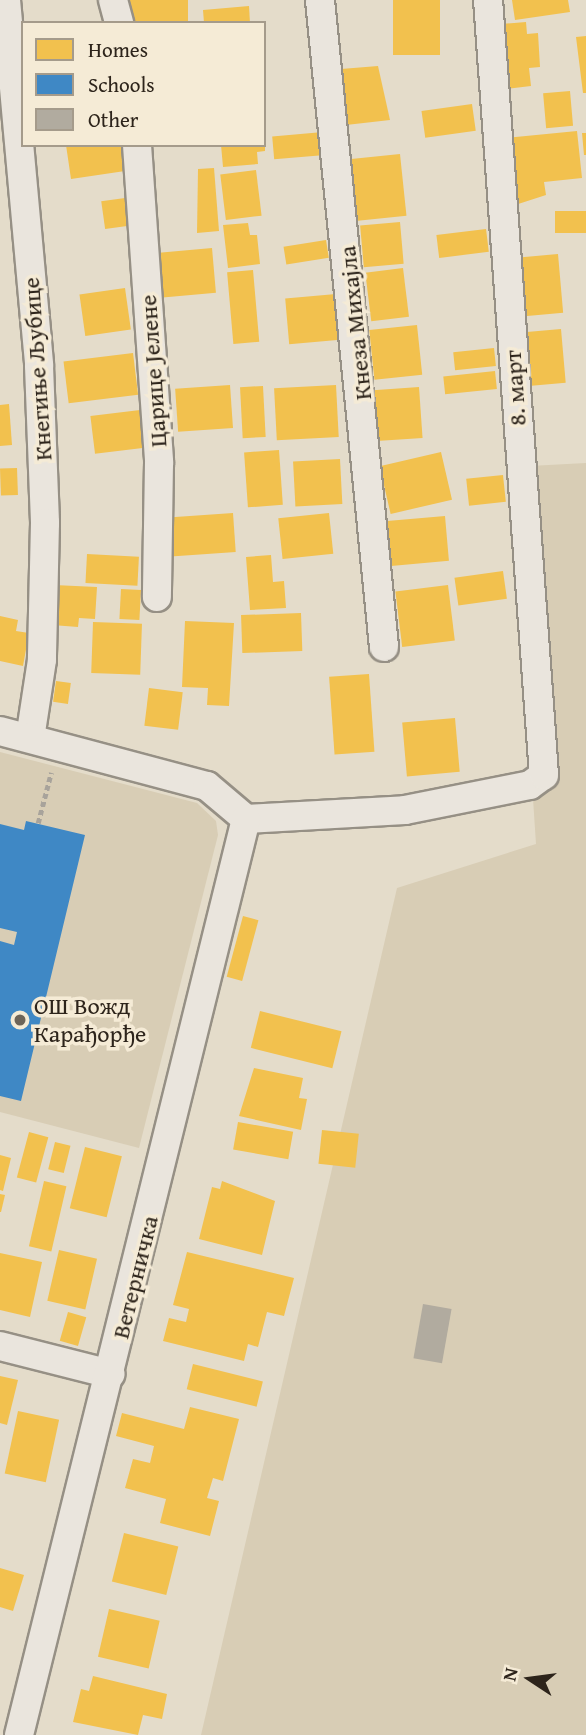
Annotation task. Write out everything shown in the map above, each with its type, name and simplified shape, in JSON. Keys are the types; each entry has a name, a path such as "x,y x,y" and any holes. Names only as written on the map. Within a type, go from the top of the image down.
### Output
{"street":[{"name":"Кнегиње Љубице","path":"6,0 39,366 45,523 43,660 30,738"},
{"path":"113,0 118,21"},
{"name":"Кнеза Михајла","path":"320,0 384,646"},
{"name":"8. март","path":"246,819 405,810 530,785 544,775 488,0"},
{"name":"Царице Јелене","path":"137,147 159,463 157,597"},
{"path":"0,731 207,786 246,819"},
{"name":"Ветерничка","path":"19,1735 111,1374 246,819"},
{"path":"0,1346 111,1374"}],"path":[{"path":"38,823 58,746"}],"shaded area":[{"path":"586,463 586,1735 201,1735 397,888 536,844 511,467"},
{"path":"0,752 197,803 216,821 218,835 139,1148 0,1112"}],"building: Homes":[{"path":"127,0 188,0 188,21 127,21"},
{"path":"393,0 440,0 440,55 393,55"},
{"path":"512,0 568,0 570,12 515,20"},
{"path":"249,6 250,21 204,21 203,10"},
{"path":"526,22 527,34 538,33 540,67 529,68 531,86 505,89 500,24"},
{"path":"586,36 586,93 583,93 576,37"},
{"path":"378,66 390,120 346,125 341,69"},
{"path":"570,91 573,126 546,128 543,93"},
{"path":"472,104 476,131 425,138 421,111"},
{"path":"577,131 582,178 544,182 546,195 512,206 505,138"},
{"path":"323,132 325,155 274,159 272,136"},
{"path":"582,133 586,133 586,155 584,155"},
{"path":"66,147 122,147 125,171 71,179"},
{"path":"221,147 265,147 265,151 257,152 258,164 223,167"},
{"path":"400,154 406,216 358,221 351,159"},
{"path":"214,168 219,231 197,233 198,169"},
{"path":"256,170 262,216 226,220 220,174"},
{"path":"125,198 129,226 105,229 101,201"},
{"path":"555,211 586,211 586,233 555,233"},
{"path":"400,222 404,264 364,267 360,225"},
{"path":"248,223 250,235 257,235 260,264 228,268 223,225"},
{"path":"486,229 489,252 439,258 436,235"},
{"path":"326,240 329,258 286,265 284,247"},
{"path":"212,248 216,293 160,298 156,253"},
{"path":"558,254 563,313 524,316 519,257"},
{"path":"403,268 409,317 371,321 365,273"},
{"path":"253,270 259,342 233,344 227,272"},
{"path":"125,288 131,330 85,336 79,294"},
{"path":"336,294 340,340 289,344 285,298"},
{"path":"417,325 422,375 374,380 369,330"},
{"path":"561,329 566,383 526,386 521,332"},
{"path":"494,348 496,366 455,370 453,352"},
{"path":"133,353 138,395 69,403 64,362"},
{"path":"495,371 497,389 445,394 443,376"},
{"path":"230,385 233,428 178,432 175,389"},
{"path":"336,385 339,437 277,440 274,388"},
{"path":"263,386 266,437 243,438 240,387"},
{"path":"419,387 423,438 377,441 373,390"},
{"path":"9,404 12,445 0,446 0,405"},
{"path":"140,410 145,448 95,454 90,416"},
{"path":"279,450 283,505 248,507 244,452"},
{"path":"441,452 452,500 391,514 380,466"},
{"path":"340,459 342,504 295,506 293,461"},
{"path":"17,468 18,495 1,496 0,469"},
{"path":"503,475 506,502 469,506 466,479"},
{"path":"233,513 236,552 171,556 168,518"},
{"path":"329,513 333,554 283,559 278,518"},
{"path":"445,516 449,561 391,566 387,521"},
{"path":"87,554 139,557 137,586 85,583"},
{"path":"271,555 273,582 284,581 286,608 250,610 246,557"},
{"path":"503,571 507,599 458,606 454,578"},
{"path":"54,585 97,587 95,619 79,618 78,627 52,625"},
{"path":"448,585 455,641 402,647 395,591"},
{"path":"121,589 141,590 139,620 119,619"},
{"path":"301,613 302,651 242,653 241,615"},
{"path":"0,616 18,620 16,631 29,633 23,666 0,661"},
{"path":"185,621 234,623 229,706 207,705 208,688 182,687"},
{"path":"93,622 142,624 140,675 91,673"},
{"path":"369,674 374,752 335,755 329,677"},
{"path":"56,681 71,683 68,704 53,702"},
{"path":"149,688 183,692 178,730 144,726"},
{"path":"455,718 460,772 407,776 402,723"},
{"path":"243,916 258,920 242,981 227,977"},
{"path":"260,1011 342,1031 332,1068 251,1048"},
{"path":"254,1068 303,1078 299,1098 307,1099 301,1130 239,1116"},
{"path":"238,1122 293,1132 288,1159 233,1150"},
{"path":"322,1130 359,1134 355,1168 318,1164"},
{"path":"29,1132 48,1137 36,1183 17,1177"},
{"path":"55,1142 71,1146 64,1173 48,1169"},
{"path":"85,1147 122,1156 107,1217 70,1208"},
{"path":"0,1155 11,1158 3,1191 0,1190"},
{"path":"44,1181 66,1186 51,1251 29,1246"},
{"path":"222,1181 275,1201 262,1255 199,1239 212,1187 220,1189"},
{"path":"0,1194 5,1195 1,1212 0,1212"},
{"path":"59,1250 97,1259 85,1309 47,1301"},
{"path":"187,1252 294,1278 284,1316 267,1312 258,1347 248,1344 244,1361 163,1341 169,1318 186,1322 189,1309 173,1305"},
{"path":"0,1253 42,1262 30,1317 0,1310"},
{"path":"68,1312 86,1317 78,1346 60,1341"},
{"path":"193,1364 263,1381 257,1407 187,1389"},
{"path":"0,1376 18,1380 7,1425 0,1423"},
{"path":"190,1407 239,1419 223,1481 213,1478 207,1498 219,1501 210,1536 160,1523 166,1499 125,1488 133,1459 150,1463 154,1446 116,1436 122,1413 184,1429"},
{"path":"18,1411 59,1420 46,1482 5,1474"},
{"path":"124,1533 178,1547 166,1595 112,1582"},
{"path":"0,1568 24,1575 13,1611 0,1607"},
{"path":"109,1609 160,1621 149,1668 98,1657"},
{"path":"93,1676 167,1694 162,1719 143,1715 138,1735 73,1722 81,1689 89,1691"}],"building: Schools":[{"name":"ОШ Вожд Карађорђе","path":"26,821 85,835 21,1101 0,1096 0,941 14,945 17,932 0,928 0,824 24,830"}],"building: Other":[{"path":"423,1304 452,1309 442,1363 413,1358"}],"place":[{"name":"ОШ Вожд Карађорђе","path":"20,1020"}]}
